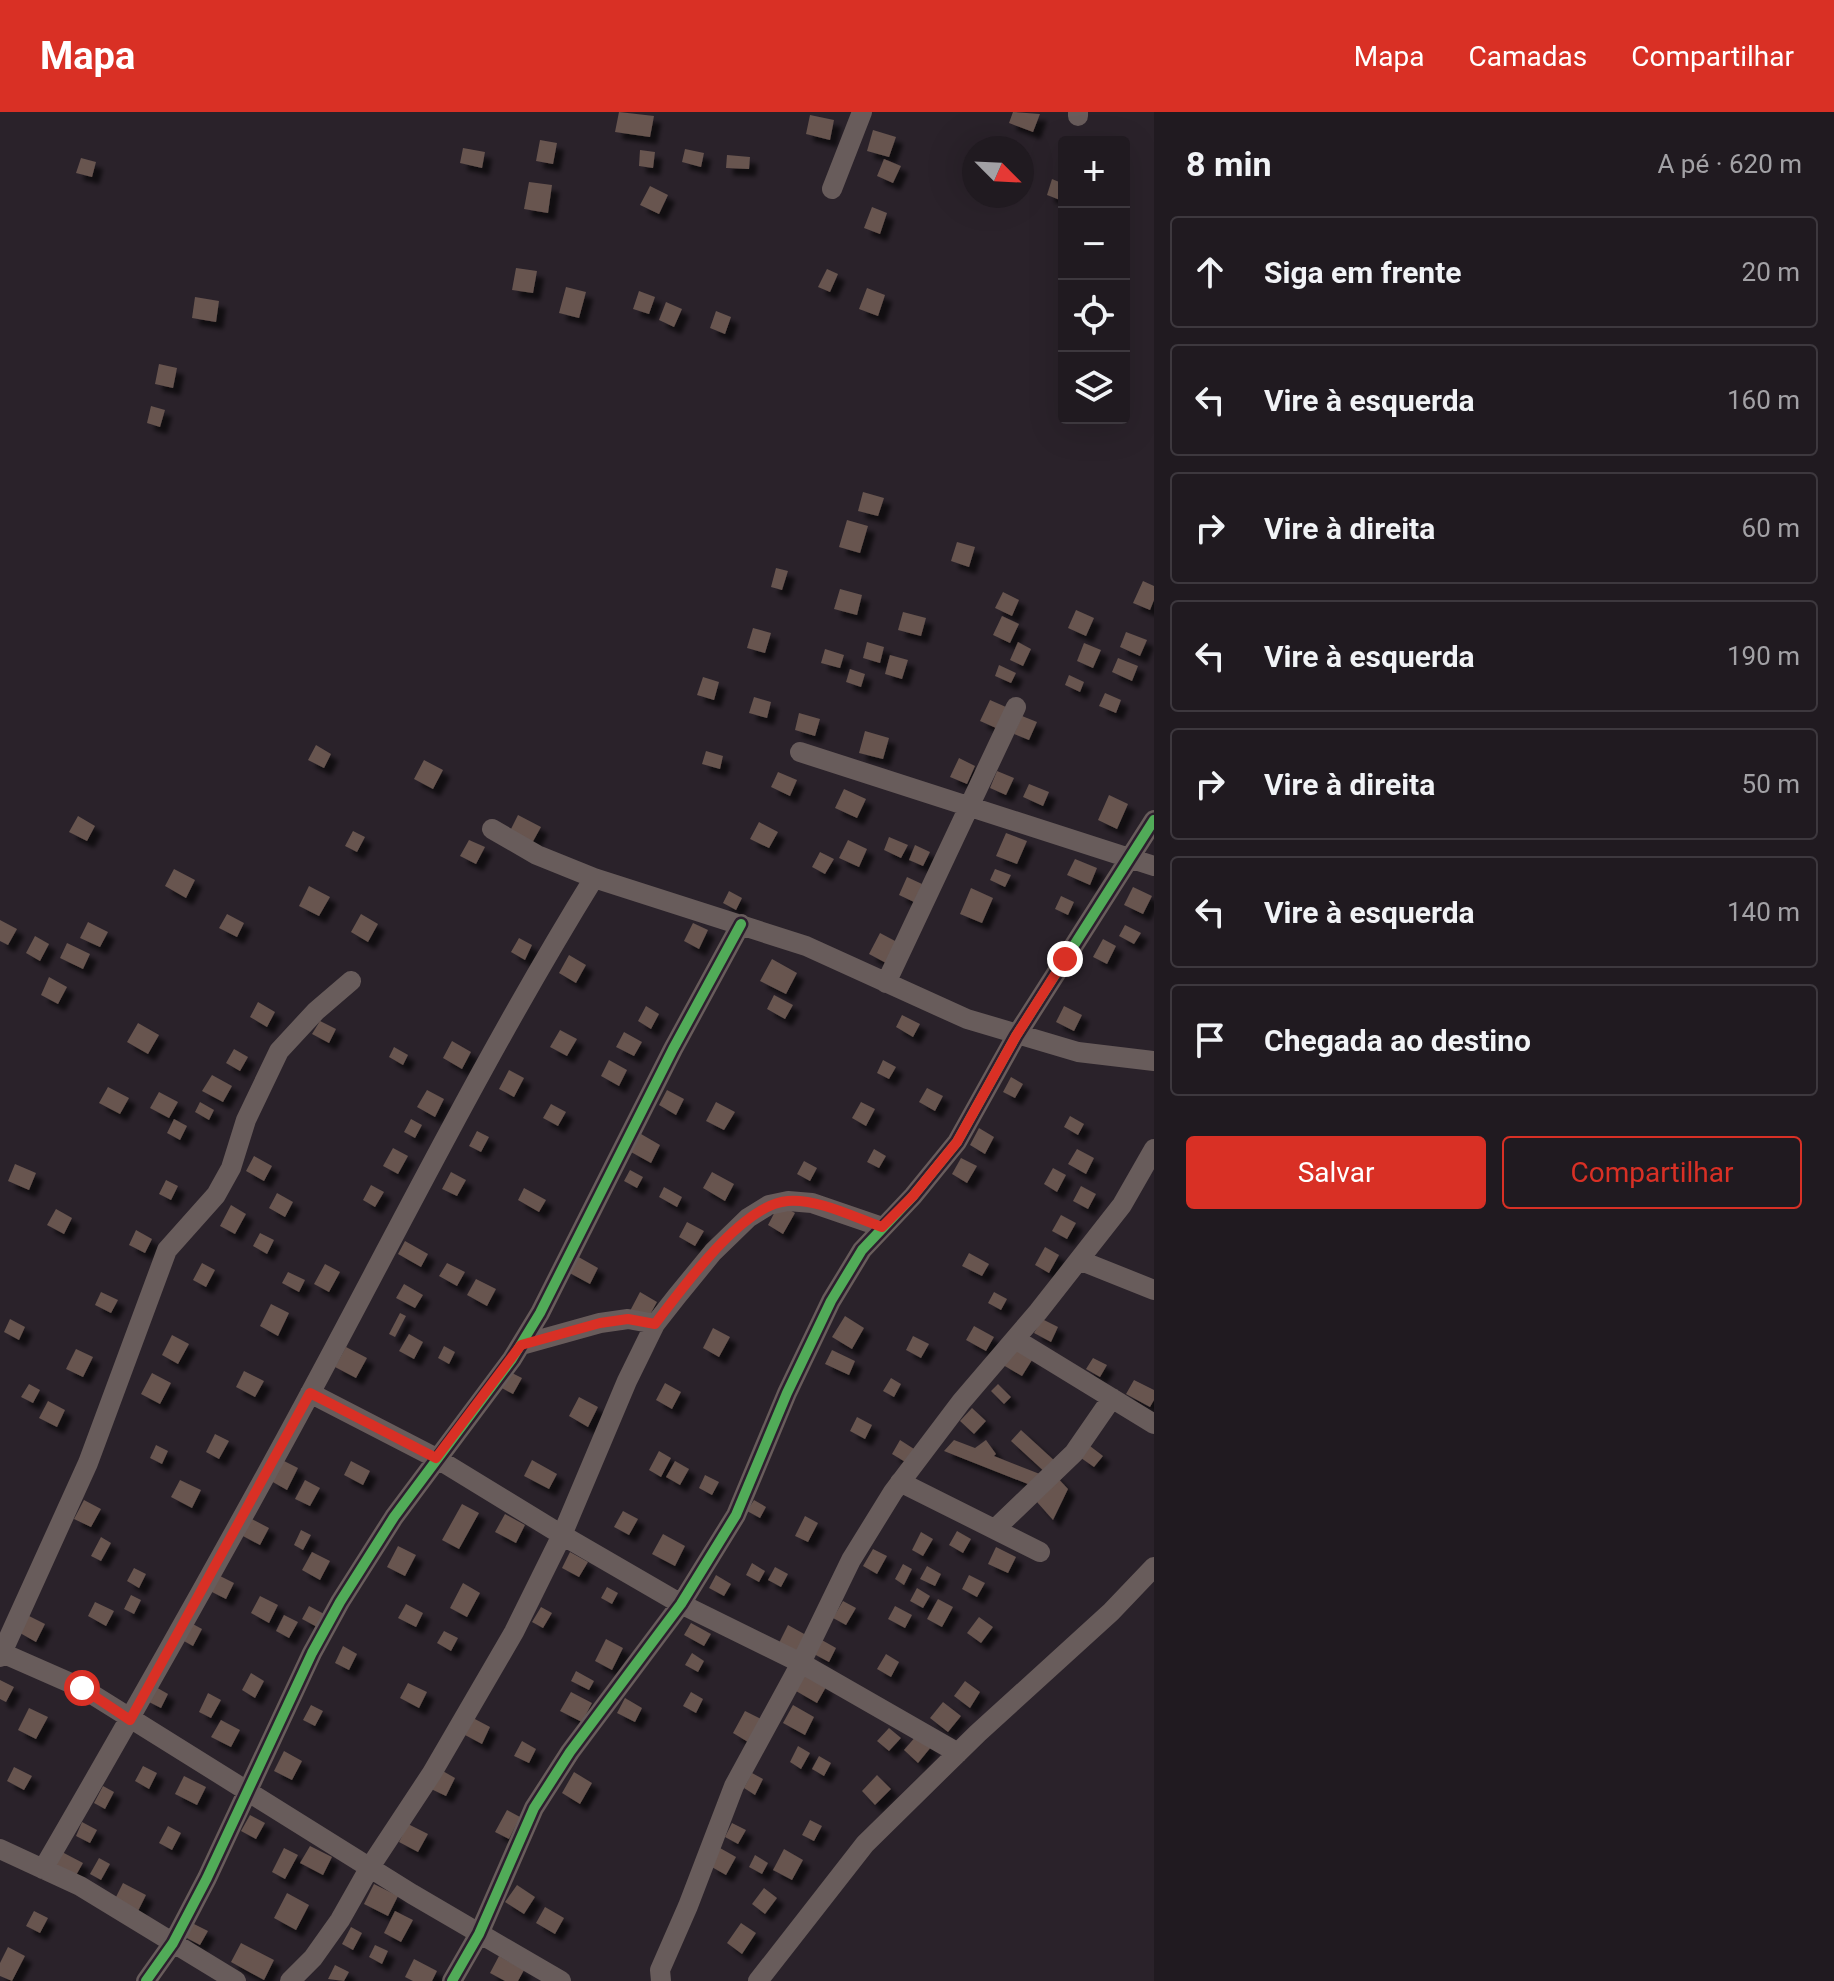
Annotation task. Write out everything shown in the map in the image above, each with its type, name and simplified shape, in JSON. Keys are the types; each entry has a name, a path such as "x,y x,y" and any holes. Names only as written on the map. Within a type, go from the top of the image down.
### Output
{"street":[{"path":"832,189 862,112"},
{"path":"886,983 1016,707"},
{"path":"800,752 1154,866"},
{"path":"452,1981 479,1934 534,1808 570,1752 681,1604 736,1515 787,1393 831,1301 862,1250 913,1196 957,1142 1016,1036 1154,820"},
{"path":"492,829 537,855 594,878 806,946 967,1019 1078,1052 1154,1061"},
{"path":"43,1869 130,1720 562,929 594,878"},
{"path":"146,1981 173,1943 207,1878 312,1653 340,1602 394,1517 521,1345 540,1313 673,1049 741,924"},
{"path":"351,981 316,1011 279,1051 246,1120 231,1168 216,1195 167,1250 88,1463 1,1654 82,1688 479,1934 561,1981"},
{"path":"655,1977 688,1906 734,1786 801,1663 851,1560 900,1482 961,1402 1122,1205 1154,1149"},
{"path":"290,1981 313,1958 340,1920 370,1867 432,1773 514,1632 562,1535 627,1381 655,1324 713,1252 748,1218 769,1205 788,1201 812,1203 882,1227"},
{"path":"1079,1260 1154,1290"},
{"path":"521,1345 600,1323 628,1319 655,1324"},
{"path":"1015,1339 1154,1424"},
{"path":"310,1393 436,1458 681,1604 801,1663 958,1753"},
{"path":"995,1529 1074,1453 1112,1398"},
{"path":"900,1482 1040,1552"},
{"path":"758,1981 865,1844 1111,1612 1154,1567"},
{"path":"0,1849 80,1886 236,1981"}],"building":[{"path":"619,112 654,116 650,137 615,132"},
{"path":"1013,112 1040,114 1033,132 1009,123"},
{"path":"810,115 834,120 830,140 806,134"},
{"path":"873,130 896,137 889,157 867,151"},
{"path":"540,140 557,143 553,164 536,161"},
{"path":"463,148 485,152 482,168 460,163"},
{"path":"685,149 704,153 701,167 682,162"},
{"path":"640,150 655,152 653,168 639,166"},
{"path":"727,155 750,157 749,169 726,168"},
{"path":"81,158 96,162 92,177 76,173"},
{"path":"884,159 901,166 893,183 877,176"},
{"path":"1052,179 1058,182 1058,199 1047,195"},
{"path":"529,182 552,185 548,213 524,209"},
{"path":"650,186 668,195 659,214 640,205"},
{"path":"872,207 887,213 880,234 864,228"},
{"path":"516,268 537,271 533,293 512,290"},
{"path":"827,269 838,274 830,292 818,287"},
{"path":"566,287 586,292 579,318 559,313"},
{"path":"867,288 885,295 878,316 859,309"},
{"path":"639,291 655,297 649,314 633,309"},
{"path":"195,297 219,301 216,322 192,318"},
{"path":"666,302 682,309 674,327 659,320"},
{"path":"716,311 731,317 725,334 710,328"},
{"path":"159,364 177,368 173,388 155,384"},
{"path":"151,406 165,410 160,427 147,423"},
{"path":"863,492 884,498 878,516 858,511"},
{"path":"847,520 868,526 860,553 839,547"},
{"path":"957,542 975,547 969,567 951,561"},
{"path":"776,568 788,571 782,590 771,587"},
{"path":"1143,581 1154,586 1150,610 1133,603"},
{"path":"840,589 862,595 857,615 834,609"},
{"path":"1003,592 1019,600 1012,616 995,608"},
{"path":"1076,610 1094,618 1086,636 1068,628"},
{"path":"903,612 926,618 921,636 898,630"},
{"path":"1002,616 1019,624 1010,643 993,635"},
{"path":"753,628 771,633 765,653 747,648"},
{"path":"1126,632 1147,640 1140,656 1120,647"},
{"path":"867,642 884,647 880,663 863,658"},
{"path":"1018,642 1031,649 1023,666 1010,660"},
{"path":"1084,643 1101,650 1093,668 1077,661"},
{"path":"825,649 844,655 840,668 821,663"},
{"path":"890,655 908,660 902,679 885,674"},
{"path":"1118,658 1138,666 1132,681 1112,672"},
{"path":"999,665 1016,673 1011,683 995,676"},
{"path":"850,669 865,674 861,687 846,682"},
{"path":"1069,675 1084,682 1080,692 1065,685"},
{"path":"703,677 719,682 714,700 697,695"},
{"path":"1105,693 1121,700 1116,713 1099,706"},
{"path":"754,697 771,702 767,718 749,713"},
{"path":"990,700 1006,707 996,728 980,721"},
{"path":"799,713 820,719 815,736 795,730"},
{"path":"1022,716 1037,722 1029,740 1014,734"},
{"path":"865,731 889,738 883,759 859,753"},
{"path":"316,745 331,754 324,768 308,760"},
{"path":"706,751 723,756 720,769 702,764"},
{"path":"959,758 975,766 967,784 950,777"},
{"path":"424,760 443,770 433,789 414,779"},
{"path":"997,771 1014,778 1006,795 990,788"},
{"path":"778,772 797,780 790,796 771,787"},
{"path":"1029,784 1049,792 1043,806 1023,797"},
{"path":"844,789 866,799 857,818 835,808"},
{"path":"1109,795 1128,804 1117,829 1098,820"},
{"path":"518,815 541,827 531,845 509,833"},
{"path":"78,816 95,826 87,841 69,832"},
{"path":"759,822 778,832 769,848 750,839"},
{"path":"353,831 365,837 357,852 345,846"},
{"path":"1006,833 1027,841 1017,864 996,856"},
{"path":"889,837 908,845 901,858 884,850"},
{"path":"469,840 485,847 476,864 460,856"},
{"path":"848,840 867,849 859,867 839,858"},
{"path":"915,845 930,852 923,866 909,860"},
{"path":"820,852 834,859 825,874 812,867"},
{"path":"1075,859 1097,868 1090,885 1067,875"},
{"path":"174,869 195,880 186,898 165,886"},
{"path":"995,869 1011,875 1005,887 990,880"},
{"path":"907,877 922,884 914,902 899,895"},
{"path":"309,886 330,897 319,916 299,906"},
{"path":"1133,887 1152,896 1143,914 1124,905"},
{"path":"971,888 993,898 982,923 960,914"},
{"path":"729,891 742,898 736,910 723,903"},
{"path":"1061,896 1074,902 1068,915 1055,909"},
{"path":"227,914 244,923 237,937 219,928"},
{"path":"361,914 378,924 368,942 351,932"},
{"path":"0,920 17,929 8,945 0,941"},
{"path":"88,922 108,932 100,947 80,938"},
{"path":"693,923 708,930 699,949 684,941"},
{"path":"1125,925 1141,933 1134,944 1119,936"},
{"path":"880,933 897,942 886,963 869,954"},
{"path":"35,936 49,944 40,961 26,953"},
{"path":"519,938 532,945 525,960 511,952"},
{"path":"1103,939 1116,946 1107,964 1093,957"},
{"path":"67,943 90,954 83,969 60,958"},
{"path":"569,955 586,965 576,983 559,973"},
{"path":"772,959 797,973 786,994 760,981"},
{"path":"49,977 67,987 58,1004 41,995"},
{"path":"774,995 793,1005 785,1019 767,1009"},
{"path":"258,1002 275,1012 267,1027 250,1017"},
{"path":"646,1006 659,1014 651,1029 638,1021"},
{"path":"1064,1006 1082,1015 1074,1031 1056,1022"},
{"path":"902,1015 920,1024 913,1037 896,1027"},
{"path":"320,1021 336,1029 329,1043 312,1034"},
{"path":"138,1023 159,1035 148,1054 127,1042"},
{"path":"560,1030 577,1039 567,1056 550,1047"},
{"path":"624,1032 642,1042 634,1056 616,1047"},
{"path":"452,1041 471,1052 462,1069 443,1058"},
{"path":"394,1047 408,1055 403,1065 389,1057"},
{"path":"234,1049 248,1057 240,1071 226,1063"},
{"path":"609,1060 627,1070 619,1086 601,1076"},
{"path":"883,1060 896,1067 889,1079 877,1073"},
{"path":"509,1070 524,1078 514,1097 499,1089"},
{"path":"212,1075 232,1086 223,1102 202,1091"},
{"path":"1011,1077 1023,1084 1015,1098 1003,1092"},
{"path":"108,1087 129,1098 120,1114 99,1103"},
{"path":"927,1088 943,1096 935,1111 919,1102"},
{"path":"427,1090 444,1099 435,1117 417,1107"},
{"path":"667,1090 684,1099 676,1115 659,1105"},
{"path":"159,1092 178,1102 169,1118 150,1108"},
{"path":"200,1102 214,1110 209,1120 195,1112"},
{"path":"716,1102 735,1112 724,1130 706,1121"},
{"path":"861,1102 875,1109 866,1126 852,1118"},
{"path":"551,1104 566,1112 558,1126 543,1118"},
{"path":"1070,1116 1084,1124 1078,1135 1064,1127"},
{"path":"174,1119 187,1126 180,1140 167,1133"},
{"path":"411,1119 422,1125 415,1138 404,1132"},
{"path":"979,1128 994,1137 985,1154 970,1145"},
{"path":"477,1131 489,1137 481,1152 469,1146"},
{"path":"641,1134 660,1145 651,1163 631,1152"},
{"path":"393,1148 408,1156 398,1174 383,1166"},
{"path":"874,1149 886,1156 879,1168 867,1162"},
{"path":"1077,1149 1094,1158 1086,1174 1068,1164"},
{"path":"254,1156 272,1166 264,1181 246,1171"},
{"path":"961,1158 977,1166 967,1183 952,1174"},
{"path":"804,1161 817,1168 810,1181 797,1174"},
{"path":"15,1164 36,1173 29,1190 8,1181"},
{"path":"1053,1168 1066,1175 1057,1192 1044,1184"},
{"path":"630,1170 643,1177 637,1188 624,1181"},
{"path":"451,1172 466,1180 457,1196 442,1189"},
{"path":"712,1172 734,1184 725,1201 703,1188"},
{"path":"166,1180 178,1186 171,1200 159,1194"},
{"path":"371,1185 384,1192 375,1207 363,1200"},
{"path":"1081,1186 1096,1194 1088,1209 1073,1201"},
{"path":"664,1187 682,1197 677,1207 659,1197"},
{"path":"524,1188 546,1200 539,1212 518,1200"},
{"path":"277,1193 293,1202 285,1217 269,1208"},
{"path":"779,1204 795,1213 783,1234 768,1225"},
{"path":"231,1205 246,1214 235,1234 220,1226"},
{"path":"56,1209 72,1218 64,1234 47,1225"},
{"path":"1061,1215 1076,1223 1067,1239 1052,1231"},
{"path":"687,1222 704,1231 695,1246 679,1237"},
{"path":"136,1230 152,1239 145,1253 129,1245"},
{"path":"260,1233 274,1240 267,1254 253,1246"},
{"path":"405,1241 428,1254 421,1267 398,1254"},
{"path":"1045,1247 1059,1255 1049,1273 1035,1265"},
{"path":"969,1253 989,1264 982,1276 962,1266"},
{"path":"575,1255 598,1268 590,1284 566,1271"},
{"path":"202,1263 215,1270 206,1287 193,1280"},
{"path":"447,1263 465,1272 457,1286 439,1276"},
{"path":"325,1264 340,1272 329,1292 314,1284"},
{"path":"288,1272 305,1280 299,1292 282,1283"},
{"path":"476,1279 496,1289 487,1306 467,1295"},
{"path":"404,1284 423,1295 415,1308 396,1298"},
{"path":"101,1292 118,1300 111,1313 95,1305"},
{"path":"640,1292 657,1302 647,1320 630,1311"},
{"path":"994,1292 1007,1299 1001,1310 988,1303"},
{"path":"271,1304 289,1313 278,1336 260,1326"},
{"path":"400,1313 406,1316 395,1337 389,1334"},
{"path":"845,1316 864,1328 852,1349 832,1337"},
{"path":"10,1319 25,1327 19,1340 4,1332"},
{"path":"1042,1319 1058,1327 1051,1342 1034,1333"},
{"path":"974,1326 994,1337 986,1351 966,1340"},
{"path":"713,1328 730,1337 719,1357 703,1348"},
{"path":"409,1334 423,1342 414,1359 399,1351"},
{"path":"172,1335 189,1344 178,1364 162,1355"},
{"path":"913,1336 929,1344 921,1358 906,1350"},
{"path":"444,1346 455,1352 449,1364 438,1358"},
{"path":"346,1347 367,1358 356,1378 335,1367"},
{"path":"1013,1348 1032,1360 1022,1376 1003,1365"},
{"path":"76,1349 93,1357 83,1377 66,1369"},
{"path":"832,1350 855,1361 849,1375 825,1364"},
{"path":"1093,1358 1107,1365 1100,1377 1086,1369"},
{"path":"244,1371 264,1381 255,1397 236,1387"},
{"path":"508,1371 522,1378 513,1394 500,1387"},
{"path":"152,1373 171,1383 160,1404 141,1394"},
{"path":"891,1378 901,1384 894,1397 883,1391"},
{"path":"1134,1380 1154,1390 1150,1407 1126,1394"},
{"path":"665,1383 681,1392 672,1409 656,1400"},
{"path":"29,1384 40,1390 33,1403 21,1397"},
{"path":"998,1384 1011,1397 1004,1404 991,1391"},
{"path":"579,1397 598,1407 588,1427 569,1416"},
{"path":"48,1401 65,1410 57,1427 39,1418"},
{"path":"972,1408 986,1421 974,1434 960,1421"},
{"path":"857,1417 872,1425 865,1439 850,1431"},
{"path":"1021,1430 1057,1463 1047,1474 1011,1441"},
{"path":"215,1434 229,1441 219,1459 206,1452"},
{"path":"900,1440 914,1449 907,1463 892,1454"},
{"path":"954,1440 975,1448 986,1440 996,1454 994,1456 1050,1478 1052,1472 1068,1489 1053,1520 1037,1502 1043,1490 944,1451"},
{"path":"156,1445 168,1451 162,1464 150,1458"},
{"path":"1090,1446 1103,1456 1094,1467 1081,1458"},
{"path":"659,1451 671,1458 661,1477 649,1470"},
{"path":"282,1460 298,1468 287,1490 271,1481"},
{"path":"532,1460 557,1474 549,1489 524,1476"},
{"path":"351,1461 370,1471 363,1485 344,1475"},
{"path":"675,1461 689,1469 680,1485 666,1477"},
{"path":"705,1475 719,1482 712,1495 699,1488"},
{"path":"180,1480 201,1490 192,1508 171,1497"},
{"path":"305,1480 320,1488 310,1506 295,1499"},
{"path":"84,1500 101,1509 91,1527 74,1519"},
{"path":"754,1500 766,1507 760,1518 747,1511"},
{"path":"462,1504 479,1513 459,1549 442,1540"},
{"path":"623,1511 638,1519 629,1535 614,1527"},
{"path":"505,1514 525,1525 516,1543 495,1532"},
{"path":"805,1516 818,1523 808,1542 795,1536"},
{"path":"250,1518 269,1528 260,1545 241,1535"},
{"path":"301,1530 311,1535 303,1550 294,1545"},
{"path":"957,1531 971,1539 963,1553 949,1545"},
{"path":"921,1532 933,1539 923,1556 912,1550"},
{"path":"663,1534 685,1546 675,1566 652,1554"},
{"path":"101,1537 111,1543 101,1561 91,1556"},
{"path":"398,1546 416,1555 405,1576 387,1567"},
{"path":"996,1547 1016,1557 1008,1573 988,1564"},
{"path":"873,1549 887,1556 877,1574 863,1566"},
{"path":"312,1552 330,1561 320,1580 302,1570"},
{"path":"570,1552 588,1562 579,1577 562,1568"},
{"path":"752,1563 765,1571 759,1582 746,1575"},
{"path":"903,1564 912,1569 904,1585 895,1579"},
{"path":"927,1566 941,1574 935,1586 920,1579"},
{"path":"775,1567 788,1574 781,1587 768,1580"},
{"path":"134,1568 146,1574 139,1588 127,1581"},
{"path":"218,1575 234,1583 226,1599 210,1591"},
{"path":"716,1575 731,1584 724,1596 709,1588"},
{"path":"969,1575 985,1583 977,1597 962,1589"},
{"path":"463,1583 480,1593 467,1617 450,1608"},
{"path":"607,1587 618,1593 612,1604 601,1598"},
{"path":"917,1588 930,1596 923,1608 910,1601"},
{"path":"131,1595 141,1600 134,1614 124,1609"},
{"path":"260,1596 278,1605 269,1623 251,1613"},
{"path":"938,1599 953,1607 942,1627 927,1619"},
{"path":"843,1601 856,1608 846,1625 833,1618"},
{"path":"95,1602 114,1611 106,1626 88,1616"},
{"path":"406,1604 423,1613 416,1627 398,1618"},
{"path":"309,1606 326,1615 319,1628 302,1619"},
{"path":"895,1606 912,1615 905,1628 888,1619"},
{"path":"541,1607 552,1613 543,1628 532,1622"},
{"path":"284,1615 298,1622 289,1638 276,1631"},
{"path":"29,1616 45,1624 36,1642 20,1633"},
{"path":"979,1617 993,1627 981,1643 967,1633"},
{"path":"191,1623 202,1629 193,1646 182,1640"},
{"path":"691,1623 711,1634 704,1646 684,1635"},
{"path":"788,1625 806,1635 796,1652 779,1643"},
{"path":"444,1631 458,1638 451,1651 437,1643"},
{"path":"606,1639 623,1648 612,1670 595,1661"},
{"path":"820,1639 836,1648 829,1662 812,1653"},
{"path":"343,1646 357,1654 349,1670 335,1663"},
{"path":"692,1653 704,1661 698,1672 685,1665"},
{"path":"886,1654 899,1662 891,1677 877,1669"},
{"path":"576,1671 594,1681 589,1690 571,1681"},
{"path":"251,1673 264,1681 255,1698 242,1690"},
{"path":"805,1675 826,1687 817,1703 796,1691"},
{"path":"0,1680 14,1687 6,1702 0,1699"},
{"path":"965,1681 980,1692 970,1708 954,1696"},
{"path":"408,1683 427,1692 419,1708 400,1698"},
{"path":"154,1686 168,1694 161,1708 147,1701"},
{"path":"571,1692 592,1703 582,1722 560,1711"},
{"path":"691,1692 703,1699 696,1713 683,1706"},
{"path":"208,1693 221,1700 211,1718 199,1712"},
{"path":"625,1698 642,1708 635,1722 617,1713"},
{"path":"943,1702 961,1716 948,1732 930,1718"},
{"path":"311,1705 323,1711 315,1726 303,1720"},
{"path":"793,1705 814,1717 805,1735 783,1723"},
{"path":"29,1708 48,1717 36,1739 18,1730"},
{"path":"745,1711 761,1719 748,1742 733,1733"},
{"path":"473,1718 490,1727 482,1744 465,1735"},
{"path":"221,1720 240,1730 231,1747 211,1737"},
{"path":"889,1728 901,1738 889,1751 877,1741"},
{"path":"917,1735 931,1747 918,1763 904,1750"},
{"path":"522,1741 536,1749 529,1763 514,1756"},
{"path":"798,1746 810,1753 801,1769 790,1762"},
{"path":"284,1751 302,1761 292,1780 274,1771"},
{"path":"819,1756 831,1763 824,1776 812,1769"},
{"path":"143,1766 157,1773 149,1789 135,1781"},
{"path":"14,1767 32,1776 24,1790 7,1781"},
{"path":"441,1770 455,1778 446,1796 431,1789"},
{"path":"574,1772 592,1783 580,1804 562,1793"},
{"path":"752,1773 763,1779 755,1795 744,1788"},
{"path":"877,1775 891,1789 875,1805 862,1791"},
{"path":"184,1776 206,1787 197,1805 175,1794"},
{"path":"103,1786 114,1792 105,1809 94,1803"},
{"path":"507,1810 520,1817 509,1839 495,1832"},
{"path":"250,1815 265,1823 256,1839 241,1831"},
{"path":"810,1820 822,1826 814,1841 802,1835"},
{"path":"82,1822 97,1830 90,1843 76,1836"},
{"path":"732,1823 746,1830 738,1844 725,1837"},
{"path":"408,1824 428,1834 418,1852 399,1842"},
{"path":"168,1826 181,1833 172,1850 159,1843"},
{"path":"310,1846 332,1857 323,1875 300,1863"},
{"path":"284,1848 298,1855 285,1879 272,1872"},
{"path":"720,1848 736,1857 726,1875 710,1866"},
{"path":"784,1849 803,1860 792,1880 773,1870"},
{"path":"62,1852 83,1863 75,1877 54,1867"},
{"path":"755,1855 768,1863 762,1874 749,1867"},
{"path":"99,1858 110,1864 101,1880 90,1874"},
{"path":"123,1883 146,1895 138,1911 115,1899"},
{"path":"374,1884 398,1896 388,1916 364,1904"},
{"path":"517,1885 535,1897 524,1914 505,1902"},
{"path":"764,1888 777,1898 765,1914 752,1904"},
{"path":"287,1893 309,1905 296,1930 274,1918"},
{"path":"545,1907 564,1918 555,1934 536,1923"},
{"path":"34,1911 48,1918 40,1933 26,1926"},
{"path":"395,1911 413,1920 401,1942 384,1933"},
{"path":"190,1922 208,1931 200,1945 183,1936"},
{"path":"741,1923 756,1933 742,1954 727,1943"},
{"path":"351,1927 362,1933 353,1950 342,1944"},
{"path":"241,1943 274,1960 264,1980 231,1962"},
{"path":"375,1945 388,1951 382,1964 369,1957"},
{"path":"8,1947 25,1956 12,1981 0,1976 0,1963"},
{"path":"499,1956 524,1970 518,1981 505,1981 490,1973"},
{"path":"414,1959 437,1971 432,1981 413,1981 405,1977"},
{"path":"335,1965 349,1972 344,1981 328,1979"}],"cycle path":[{"path":"452,1981 479,1934 534,1808 570,1752 681,1604 736,1515 787,1393 831,1301 862,1250 913,1196 957,1142 1016,1036 1154,820"},
{"path":"146,1981 173,1943 207,1878 312,1653 340,1602 394,1517 512,1359 540,1313 673,1049 741,924"}],"route":[{"path":"82,1688 130,1720 310,1393 436,1458 521,1345 600,1323 628,1319 655,1324 713,1252 748,1218 769,1205 788,1201 812,1203 882,1227 913,1196 957,1142 1016,1036 1065,959"}]}
